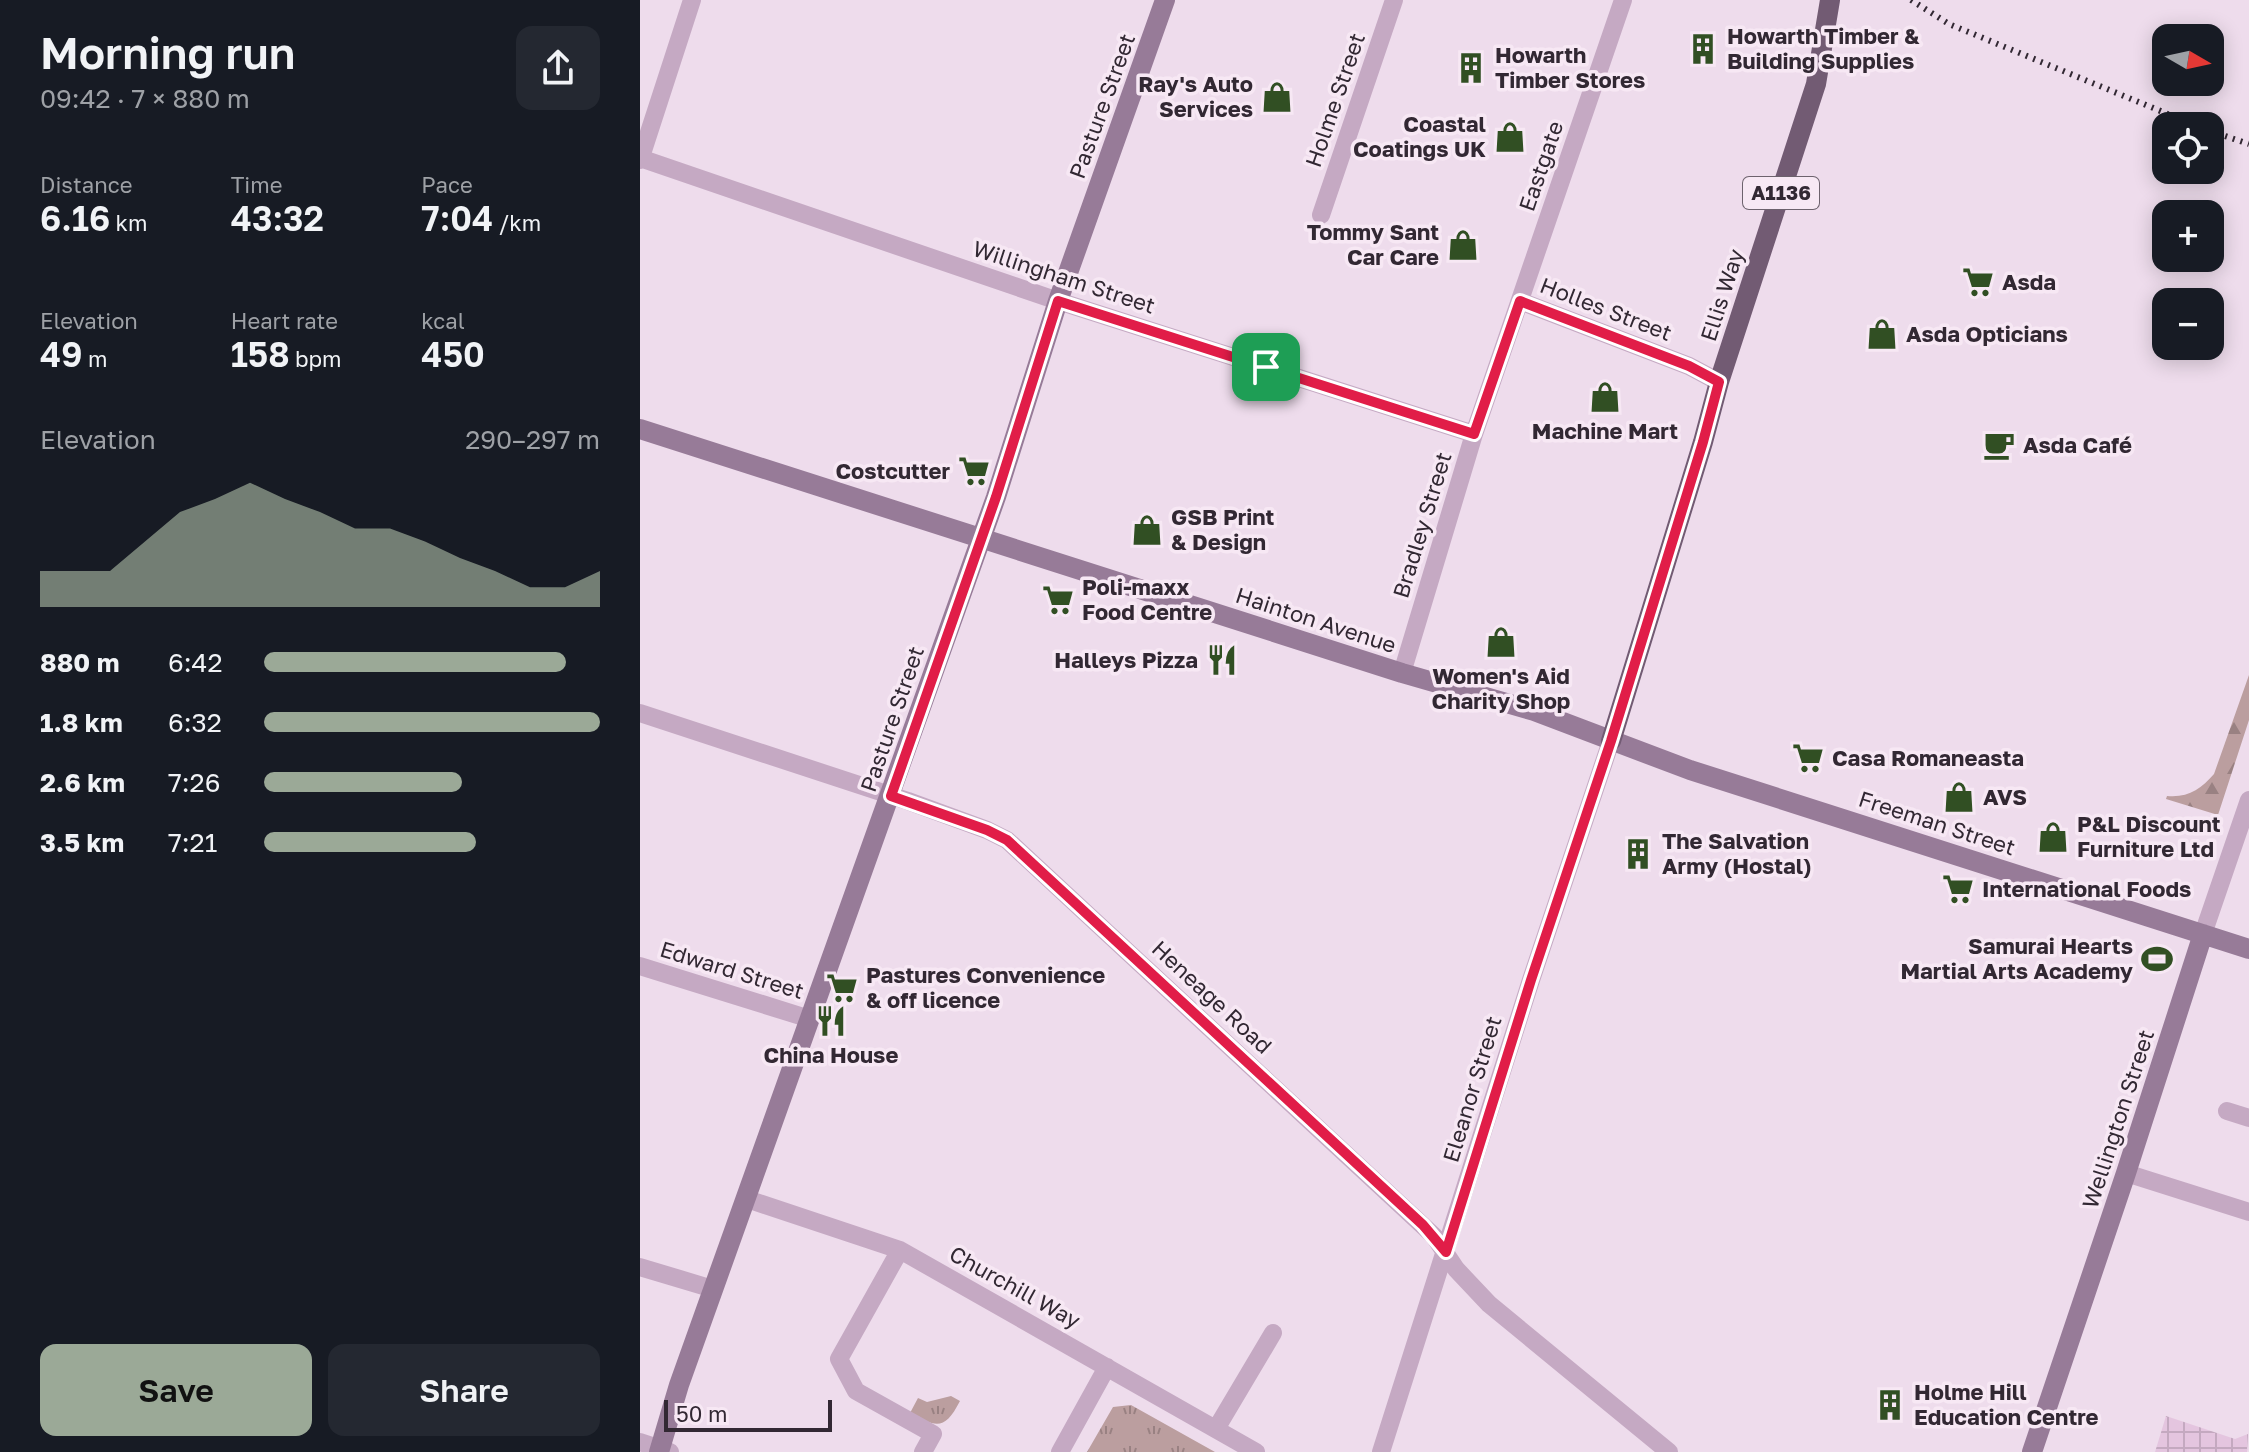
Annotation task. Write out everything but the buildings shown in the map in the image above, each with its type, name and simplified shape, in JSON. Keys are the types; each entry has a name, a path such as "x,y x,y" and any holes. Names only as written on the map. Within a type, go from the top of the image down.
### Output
{"main road":[{"name":"Ellis Way","path":"1611,741 1719,382 1816,84 1830,0"}],"street":[{"path":"640,159 692,0"},
{"name":"Pasture Street","path":"657,1448 891,796 981,537 1058,301 1165,0"},
{"name":"Holme Street","path":"1321,215 1394,0"},
{"name":"Eastgate","path":"1520,301 1623,0"},
{"name":"Willingham Street","path":"640,159 1058,301 1474,434"},
{"name":"Holles Street","path":"1520,301 1689,366 1719,382"},
{"name":"Bradley Street","path":"1402,673 1474,434 1520,301"},
{"name":"Hainton Avenue","path":"640,429 1402,673 1534,711 1611,741"},
{"name":"Heneage Road","path":"640,713 891,796 1007,840 1423,1225 1456,1269 1489,1304 1660,1450"},
{"name":"Freeman Street","path":"1611,741 1690,770 2249,949"},
{"name":"Eleanor Street","path":"1381,1452 1531,980 1611,741"},
{"name":"Wellington Street","path":"2032,1452 2249,800"},
{"name":"Edward Street","path":"640,966 810,1019"},
{"path":"2227,1111 2249,1118"},
{"path":"2126,1173 2248,1209"},
{"name":"Churchill Way","path":"747,1199 900,1250 1256,1452"},
{"path":"900,1250 839,1359 856,1391 933,1434 923,1452"},
{"path":"640,1267 713,1289"},
{"path":"1216,1429 1273,1333"},
{"path":"1060,1452 1107,1367"}],"green space":[{"path":"2249,675 2249,720 2218,815 2166,799 2167,796 2181,796 2194,791 2214,774"},
{"path":"951,1396 960,1401 950,1417 940,1424 927,1422 910,1413 918,1398 927,1402"},
{"path":"1131,1405 1215,1452 1087,1452 1113,1407"}],"shaded area":[{"path":"2166,1416 2235,1439 2248,1434 2247,1452 2155,1452"}],"railway":[{"path":"1911,0 1949,24 2163,112"},
{"path":"2224,136 2249,144"}],"place":[{"name":"Howarth Timber & Building Supplies","path":"1703,49"},
{"name":"Howarth Timber Stores","path":"1471,68"},
{"name":"Ray's Auto Services","path":"1277,97"},
{"name":"Coastal Coatings UK","path":"1510,137"},
{"name":"Tommy Sant Car Care","path":"1463,245"},
{"name":"Asda","path":"1978,282"},
{"name":"Asda Opticians","path":"1882,334"},
{"name":"Machine Mart","path":"1605,397"},
{"name":"Asda Café","path":"1999,445"},
{"name":"Costcutter","path":"974,471"},
{"name":"GSB Print & Design","path":"1147,530"},
{"name":"Poli-maxx Food Centre","path":"1058,600"},
{"name":"Women's Aid Charity Shop","path":"1501,642"},
{"name":"Halleys Pizza","path":"1222,660"},
{"name":"Casa Romaneasta","path":"1808,758"},
{"name":"AVS","path":"1959,797"},
{"name":"P&L Discount Furniture Ltd","path":"2053,837"},
{"name":"The Salvation Army (Hostal)","path":"1638,854"},
{"name":"International Foods","path":"1958,889"},
{"name":"Samurai Hearts Martial Arts Academy","path":"2157,959"},
{"name":"Pastures Convenience & off licence","path":"842,988"},
{"name":"China House","path":"831,1021"},
{"name":"Holme Hill Education Centre","path":"1890,1405"}],"route":[{"path":"1058,301 1266,367 1474,434 1520,301 1689,366 1719,382 1611,741 1531,980 1446,1252 1423,1225 1007,840 891,796 996,497 1058,301"}]}
